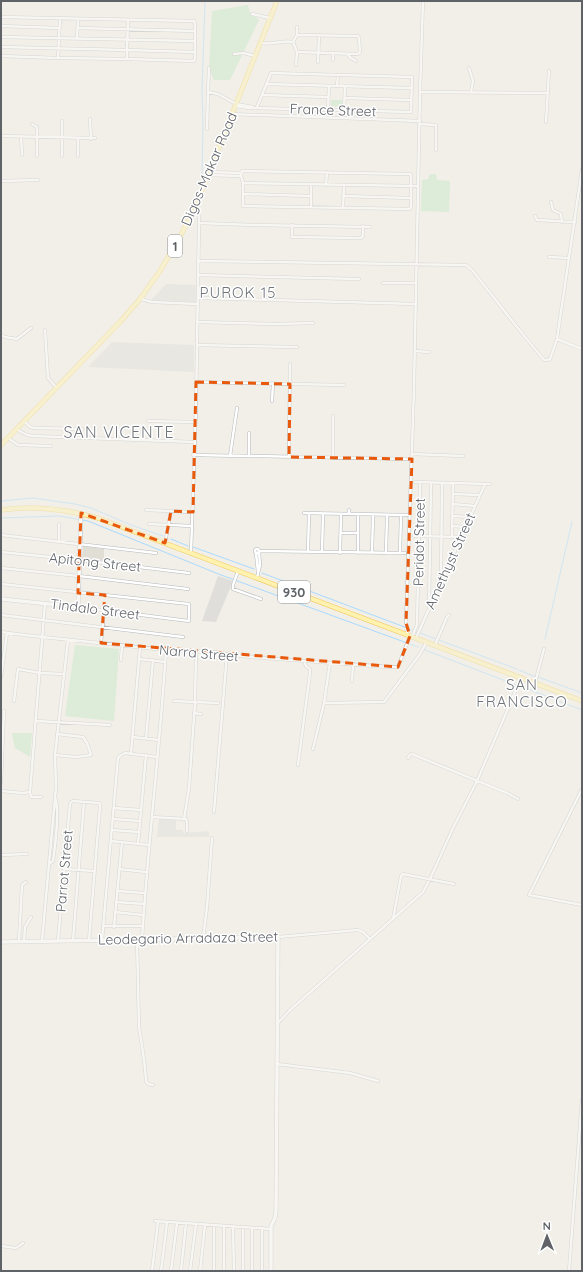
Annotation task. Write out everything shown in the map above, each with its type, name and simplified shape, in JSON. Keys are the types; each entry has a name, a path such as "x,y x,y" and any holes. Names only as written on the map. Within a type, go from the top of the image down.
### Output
{"main road":[{"name":"Digos-Makar Road","path":"1,445 120,322 140,299 179,240 209,174 277,1"},
{"name":"930","path":"1,510 35,507 104,520 238,571 258,576 582,701"}],"street":[{"path":"411,636 406,622 415,351 423,1"},
{"path":"252,14 270,18"},
{"path":"1,17 194,22 195,31 194,61 1,56"},
{"path":"58,58 60,19"},
{"path":"77,38 78,19"},
{"path":"127,59 128,20"},
{"path":"1,26 59,28"},
{"path":"293,42 297,35 297,27"},
{"path":"77,28 195,31"},
{"path":"297,35 358,36 360,40 359,53 297,52"},
{"path":"318,35 318,62"},
{"path":"1,37 194,41"},
{"path":"260,43 270,44 286,41 293,42"},
{"path":"293,42 297,52 296,65"},
{"path":"1,47 194,52"},
{"path":"234,54 244,53 255,56"},
{"path":"333,53 333,60"},
{"path":"347,53 356,61"},
{"path":"207,130 208,68"},
{"path":"469,68 473,81 471,92"},
{"path":"546,122 549,71"},
{"path":"256,107 271,73 412,77 411,100 345,98"},
{"path":"337,86 338,75"},
{"path":"266,84 411,88"},
{"path":"328,109 329,86"},
{"path":"344,110 345,86"},
{"path":"208,92 218,94 235,105"},
{"path":"420,92 548,93"},
{"path":"262,95 328,97"},
{"name":"France Street","path":"235,105 411,112 411,100"},
{"path":"232,114 420,122 436,125 436,150"},
{"path":"90,119 91,139"},
{"path":"62,121 62,156"},
{"path":"32,124 37,127 37,156"},
{"path":"1,136 95,138"},
{"path":"22,136 22,154"},
{"path":"78,138 78,156"},
{"path":"198,261 468,266 516,327 545,360 550,359 557,339 582,169"},
{"path":"209,174 241,175 244,171 411,175 410,209 243,206"},
{"path":"326,185 327,172"},
{"path":"241,175 243,183 243,210"},
{"path":"1,181 38,180"},
{"path":"243,183 416,186"},
{"path":"311,184 311,207"},
{"path":"343,208 344,185"},
{"path":"243,194 311,196"},
{"path":"343,196 411,198"},
{"path":"191,553 198,304 199,223 197,202"},
{"path":"551,202 553,210 561,213 562,222"},
{"path":"536,216 537,220 575,222"},
{"path":"199,223 370,227"},
{"path":"292,226 292,237 327,238 361,238 363,236 363,226"},
{"path":"549,257 569,258"},
{"path":"198,275 359,279"},
{"path":"383,283 416,283"},
{"path":"198,298 416,304"},
{"path":"140,299 149,302 198,304"},
{"path":"197,322 278,324 313,323"},
{"path":"1,335 5,338 17,339 31,328"},
{"path":"44,330 48,378 56,388"},
{"path":"557,339 582,349"},
{"path":"197,345 297,347"},
{"path":"415,351 430,352"},
{"path":"290,364 290,457"},
{"path":"196,382 344,385"},
{"path":"272,401 273,383"},
{"path":"230,456 237,408"},
{"path":"332,458 333,416"},
{"path":"24,421 30,427 35,428 82,429"},
{"path":"148,421 195,422"},
{"path":"16,429 27,435 33,436 194,442"},
{"path":"249,433 249,456"},
{"path":"8,438 18,445 51,446"},
{"path":"412,454 463,456"},
{"path":"194,455 412,459"},
{"path":"416,482 490,484"},
{"name":"Peridot Street","path":"417,625 420,482"},
{"path":"429,609 431,483"},
{"path":"441,583 442,483"},
{"path":"452,537 453,483"},
{"name":"Amethyst Street","path":"411,636 421,627 485,484"},
{"path":"453,494 480,495"},
{"path":"453,504 475,506"},
{"path":"146,510 193,512"},
{"path":"165,543 171,511"},
{"path":"304,514 407,515"},
{"path":"308,552 309,514"},
{"path":"322,552 324,514"},
{"path":"340,553 341,514"},
{"path":"358,514 358,553"},
{"path":"372,553 373,515"},
{"path":"386,553 387,515"},
{"path":"400,553 401,515"},
{"path":"78,607 81,516"},
{"path":"453,516 470,517"},
{"path":"58,541 59,524"},
{"path":"149,524 192,526"},
{"path":"452,526 466,527"},
{"path":"341,533 358,533"},
{"path":"1,535 156,553"},
{"path":"414,536 461,537"},
{"path":"258,576 260,565 256,551 405,553"},
{"name":"Apitong Street","path":"1,552 189,573"},
{"path":"1,568 188,589"},
{"path":"238,571 232,586 234,590 261,599"},
{"path":"1,584 78,593"},
{"name":"Tindalo Street","path":"1,599 189,621 189,604 78,593"},
{"path":"40,797 31,796 30,792 45,603"},
{"path":"101,643 104,611"},
{"path":"1,615 102,626 183,637"},
{"path":"435,645 449,615"},
{"path":"411,636 417,625 421,627"},
{"name":"Narra Street","path":"1,632 140,648 353,665 398,667 411,636"},
{"path":"1,677 7,633"},
{"path":"49,864 53,861 54,855 56,734 60,713 68,640"},
{"path":"324,704 384,702 420,654 427,642"},
{"path":"121,660 122,646"},
{"path":"131,753 140,648"},
{"path":"535,684 544,649"},
{"path":"152,1085 148,1084 146,1081 143,1045 140,1038 139,1027 140,939 145,904 146,872 150,845 166,650"},
{"path":"187,831 187,821 184,819 189,788 195,702 196,652"},
{"path":"214,812 227,654"},
{"path":"139,659 165,662"},
{"path":"146,738 153,660"},
{"path":"298,764 310,673 310,669 306,666 304,661"},
{"path":"313,749 324,704 330,663"},
{"path":"352,681 353,665"},
{"path":"14,700 18,670 64,674"},
{"path":"278,1020 393,920 419,896 426,887 453,828 477,781 521,678"},
{"path":"174,701 218,703"},
{"path":"1,783 4,711"},
{"path":"194,713 201,714"},
{"path":"36,720 110,725"},
{"path":"55,755 76,757 91,755 87,743 83,738 56,734"},
{"path":"133,737 159,740"},
{"path":"102,940 118,758 123,754 131,753 157,757"},
{"path":"408,758 412,754 507,793 518,799"},
{"path":"138,844 146,756"},
{"path":"582,789 529,895 582,905"},
{"path":"1,791 30,792"},
{"path":"42,941 55,802"},
{"name":"Parrot Street","path":"58,940 71,802 84,802"},
{"path":"73,940 84,802 100,804 89,940"},
{"path":"114,808 141,810"},
{"path":"152,817 184,819"},
{"path":"113,819 140,821"},
{"path":"112,830 139,832"},
{"path":"51,836 55,843"},
{"path":"203,938 207,907 212,838"},
{"path":"111,841 150,845"},
{"path":"114,926 122,842"},
{"path":"50,852 54,855"},
{"path":"1,855 27,854"},
{"path":"64,869 94,871"},
{"path":"119,869 146,872"},
{"path":"393,920 402,876 404,874 454,884"},
{"path":"19,941 22,885 26,882"},
{"path":"117,891 145,893"},
{"path":"116,902 145,904"},
{"path":"115,912 143,915"},
{"path":"24,941 25,927 31,917"},
{"path":"104,926 143,926"},
{"name":"Leodegario Arradaza Street","path":"1,942 278,937 358,930 362,931 370,940"},
{"path":"271,1271 271,1224 275,1218 276,1212 278,937"},
{"path":"276,1064 350,1073 378,1080"},
{"path":"569,1271 582,1099"},
{"path":"152,1271 157,1222 271,1229"},
{"path":"161,1271 167,1222"},
{"path":"171,1271 177,1223"},
{"path":"181,1271 186,1224"},
{"path":"190,1271 196,1224"},
{"path":"200,1271 205,1225"},
{"path":"214,1225 214,1271"},
{"path":"224,1226 224,1271"},
{"path":"233,1226 234,1271"},
{"path":"243,1227 243,1271"},
{"path":"252,1228 252,1271"},
{"path":"262,1228 262,1271"},
{"path":"1,1246 16,1248 23,1243"}],"highlighted area":[{"path":"196,382 290,384 289,457 412,459 406,623 410,636 398,667 101,643 105,595 78,593 81,513 165,543 171,511 193,512"}],"shaded area":[{"path":"166,284 196,285 196,302 151,300"},
{"path":"112,342 194,345 194,372 88,367"},
{"path":"83,546 104,549 104,561 82,559"},
{"path":"218,576 233,581 216,622 202,621"},
{"path":"159,819 176,820 176,830 183,830 183,833 209,831 209,837 157,837"}],"green space":[{"path":"248,5 250,13 259,20 230,80 214,80 209,68 212,11"},
{"path":"331,100 342,100 342,107 331,106"},
{"path":"430,174 436,174 437,180 450,181 449,212 421,211 422,180 428,179"},
{"path":"75,645 119,649 114,721 65,716"},
{"path":"12,733 32,733 30,757 15,748"}],"waterway":[{"path":"202,175 202,90 205,1"},
{"path":"1,501 33,498 75,504 91,508 131,525 163,536"},
{"path":"1,518 59,516 88,521 221,575 418,647"},
{"path":"545,639 572,522"},
{"path":"171,539 188,546"},
{"path":"193,547 254,569"},
{"path":"262,573 407,628"},
{"path":"420,633 436,639"},
{"path":"439,640 517,669"},
{"path":"425,650 516,685"},
{"path":"519,670 536,677"},
{"path":"538,677 582,693"},
{"path":"520,686 582,710"}],"district":[{"name":"PUROK 15","path":"238,293"},
{"name":"SAN VICENTE","path":"119,432"},
{"name":"SAN FRANCISCO","path":"522,694"}]}
